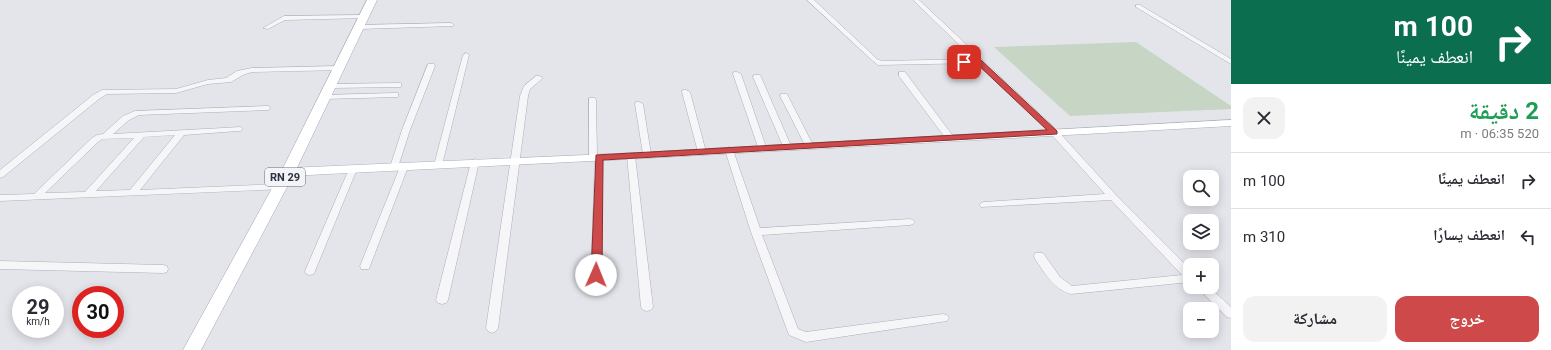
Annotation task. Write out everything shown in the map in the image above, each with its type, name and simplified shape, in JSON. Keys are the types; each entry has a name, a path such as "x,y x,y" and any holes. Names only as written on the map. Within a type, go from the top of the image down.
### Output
{"main road":[{"name":"RN 29","path":"192,350 288,172 372,0"},
{"path":"288,172 515,160 631,156 762,147 1231,123"}],"street":[{"path":"810,0 875,60 881,63 978,61"},
{"path":"916,0 978,61 1054,132 1113,197 1183,270"},
{"path":"1138,6 1231,62"},
{"path":"266,28 284,18 451,25"},
{"path":"438,165 466,55"},
{"path":"365,266 399,167 406,130 431,66"},
{"path":"0,175 96,97 105,92 176,91 208,82 228,80 240,73 252,70 339,68"},
{"path":"737,74 762,147"},
{"path":"902,74 950,138"},
{"path":"756,77 787,146"},
{"path":"492,328 524,96 527,88 539,78"},
{"path":"327,91 398,85"},
{"path":"327,91 395,95"},
{"path":"686,92 702,152"},
{"path":"784,96 809,145"},
{"path":"592,100 596,157 596,275"},
{"path":"639,104 646,154"},
{"path":"106,136 126,118 134,113 266,108"},
{"path":"38,195 95,140 106,136 180,134 238,129"},
{"path":"134,191 180,134"},
{"path":"89,193 141,135"},
{"path":"728,150 756,232 793,332 806,337 943,318"},
{"path":"631,156 647,307"},
{"path":"442,300 475,162"},
{"path":"310,271 353,169"},
{"path":"0,198 134,191 280,187"},
{"path":"984,204 1113,197"},
{"path":"756,232 910,222"},
{"path":"1039,256 1056,281 1062,287 1071,290 1183,278"},
{"path":"0,265 164,269"},
{"path":"1210,294 1231,314"}],"green space":[{"path":"1136,42 1231,106 1231,109 1070,116 994,47"}],"route":[{"path":"596,275 599,157 1054,132 978,61 964,62"}]}
